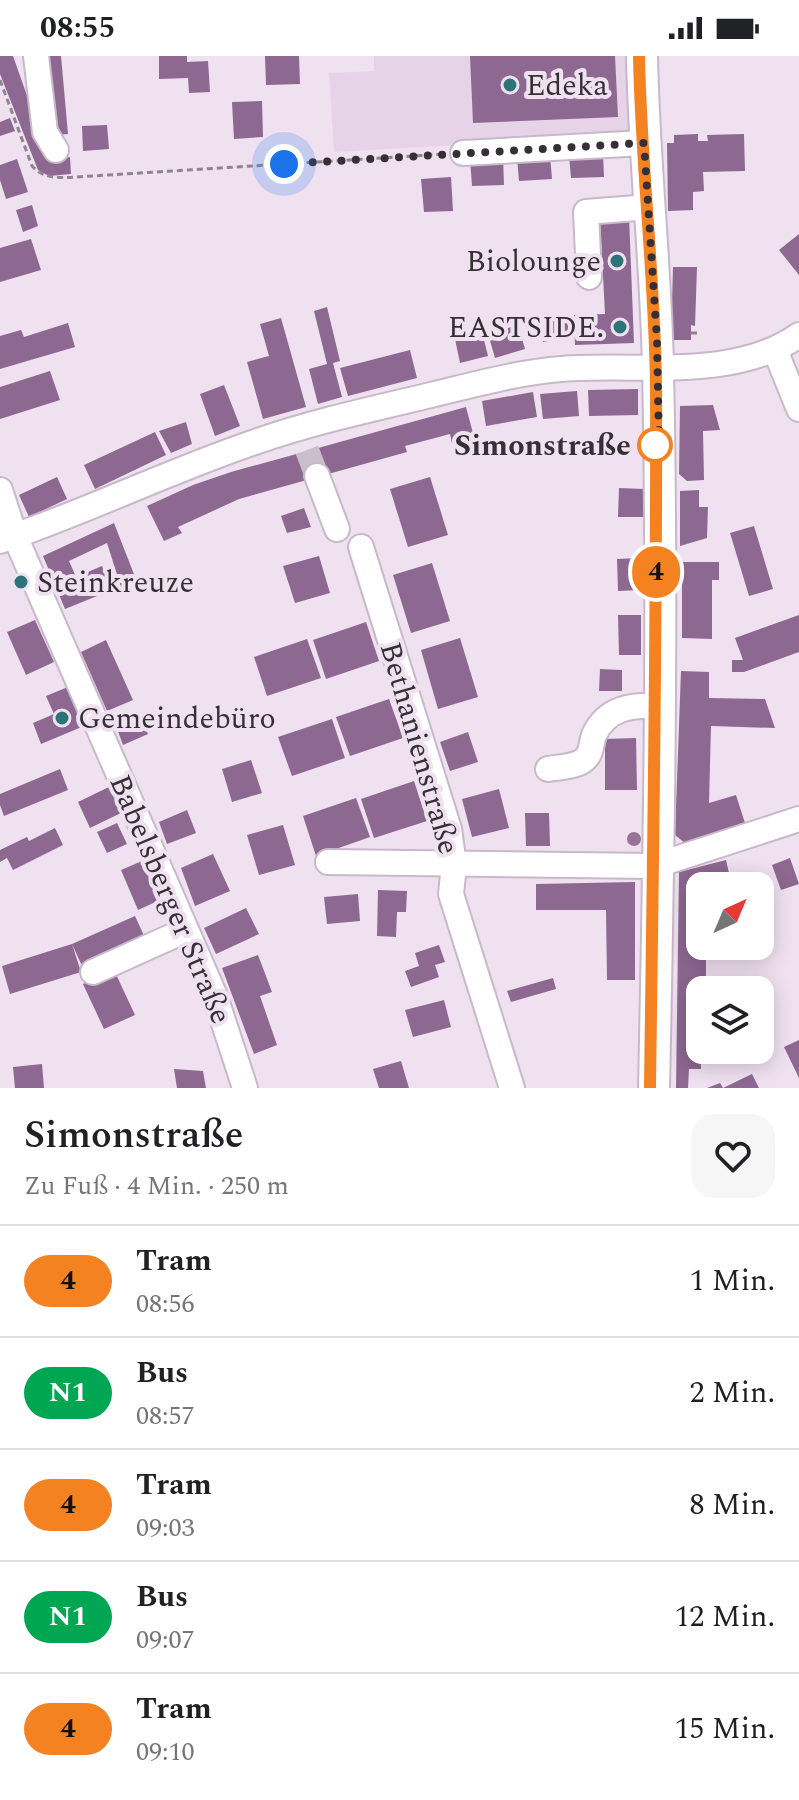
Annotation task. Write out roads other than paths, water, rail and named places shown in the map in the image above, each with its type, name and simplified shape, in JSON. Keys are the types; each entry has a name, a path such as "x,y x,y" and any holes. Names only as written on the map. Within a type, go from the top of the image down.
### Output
{"main road":[{"path":"642,56 644,143 658,367 659,706 654,1088"}],"street":[{"path":"36,56 45,132 56,150"},
{"path":"463,153 644,143"},
{"path":"589,277 586,212 649,207"},
{"path":"8,539 256,441 303,440 460,388 560,369 680,367 742,360 775,350 799,335"},
{"path":"775,350 799,409"},
{"path":"317,476 337,529"},
{"name":"Babelsberger Straße","path":"0,490 8,539 186,930 224,1021 245,1088"},
{"name":"Bethanienstraße","path":"361,547 449,829 454,865 451,894 512,1088"},
{"path":"548,769 585,760 596,731 614,711 625,707 659,706"},
{"path":"328,862 657,865 799,819"},
{"path":"93,972 186,930"}],"tunnel":[{"path":"307,450 317,476"}],"tram line":[{"path":"639,56 656,388 650,1088"},
{"name":"4","path":"639,56 641,143 656,386 650,1088"}],"place":[{"name":"Edeka","path":"510,85"},
{"name":"Biolounge","path":"617,261"},
{"name":"EASTSIDE.","path":"620,327"},
{"name":"Simonstraße","path":"655,445"},
{"name":"Steinkreuze","path":"21,582"},
{"name":"Gemeindebüro","path":"62,718"}]}
